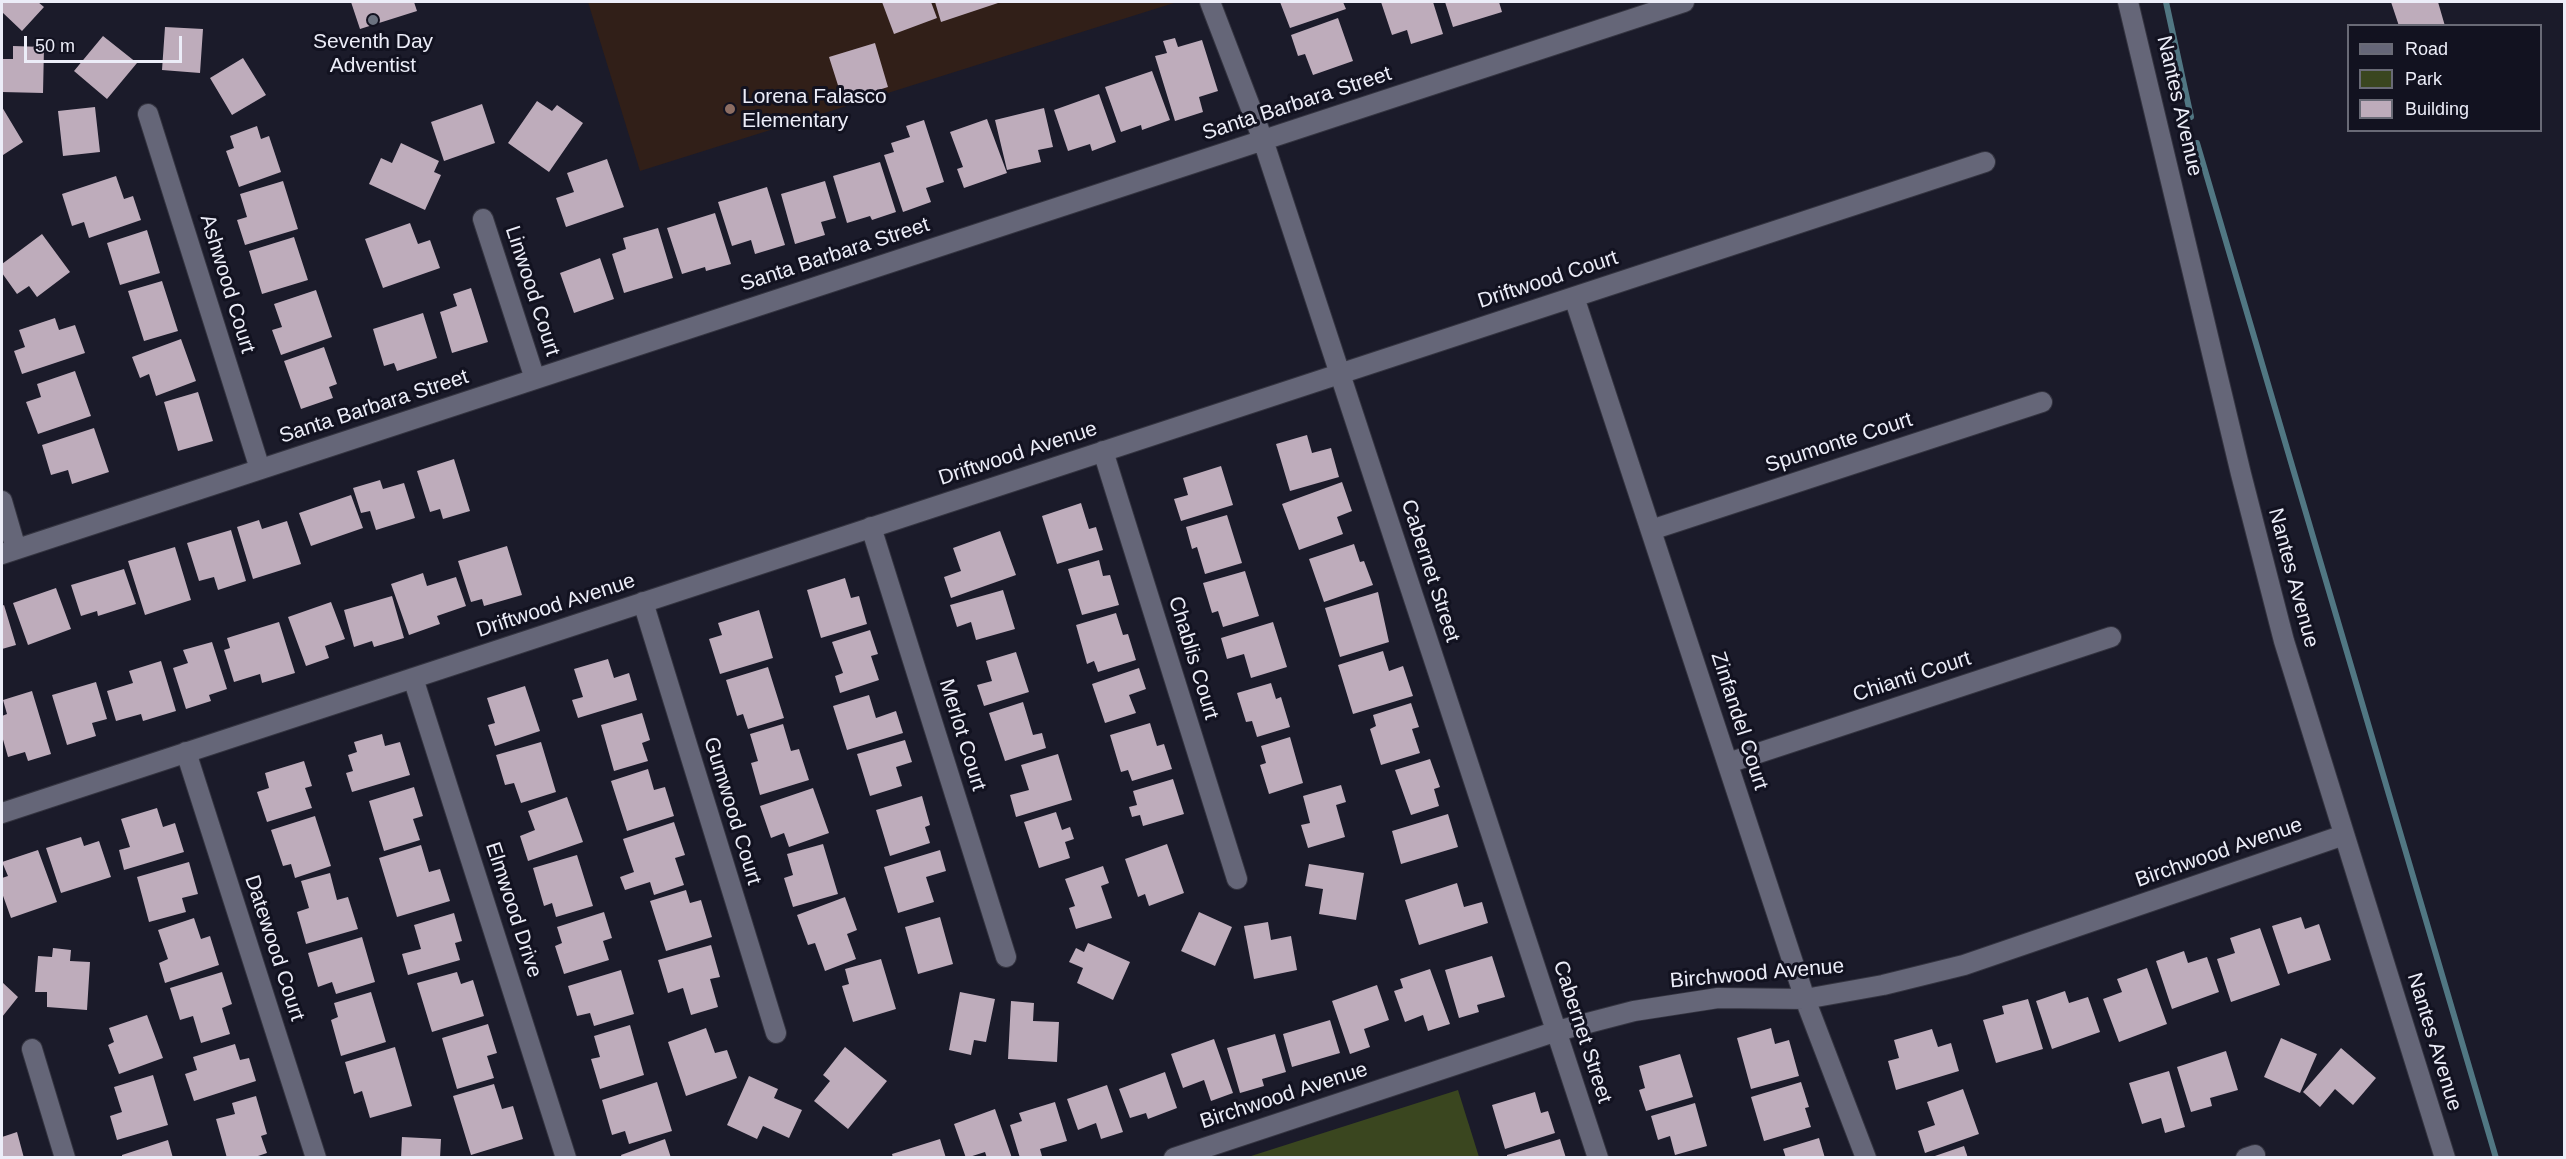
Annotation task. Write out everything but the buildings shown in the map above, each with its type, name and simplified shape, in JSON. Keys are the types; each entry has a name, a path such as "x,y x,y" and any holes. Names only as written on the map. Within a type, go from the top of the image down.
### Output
{"street":[{"name":"Cabernet Street","path":"1210,2 1263,140 1598,1158"},
{"name":"Nantes Avenue","path":"2128,2 2241,474 2284,641 2445,1158"},
{"name":"Santa Barbara Street","path":"9,551 1677,3"},
{"name":"Ashwood Court","path":"148,114 260,469"},
{"name":"Driftwood Court","path":"1125,444 1985,162"},
{"name":"Linwood Court","path":"483,219 536,379"},
{"name":"Zinfandel Court","path":"1574,297 1805,999 1866,1158"},
{"name":"Spumonte Court","path":"1651,530 2042,402"},
{"name":"Driftwood Avenue","path":"2,813 1125,444"},
{"name":"Chablis Court","path":"1103,451 1237,879"},
{"path":"2,501 9,551"},
{"name":"Merlot Court","path":"871,527 1006,957"},
{"name":"Gumwood Court","path":"643,602 776,1033"},
{"name":"Chianti Court","path":"1728,763 2111,637"},
{"name":"Elmwood Drive","path":"413,678 566,1158"},
{"name":"Datewood Court","path":"186,752 316,1158"},
{"name":"Birchwood Avenue","path":"1174,1158 1557,1031 1634,1011 1718,998 1805,999 1883,985 1964,965 2344,835"},
{"path":"32,1049 65,1158"}],"shaded area":[{"name":"Lorena Falasco Elementary","path":"588,2 1177,2 640,171"}],"green space":[{"path":"1458,1090 1479,1157 1248,1157"}],"waterway":[{"path":"2166,2 2191,117"},
{"path":"2197,143 2496,1158"}],"place":[{"name":"Seventh Day Adventist","path":"373,20"},
{"name":"Lorena Falasco Elementary","path":"730,109"}]}
